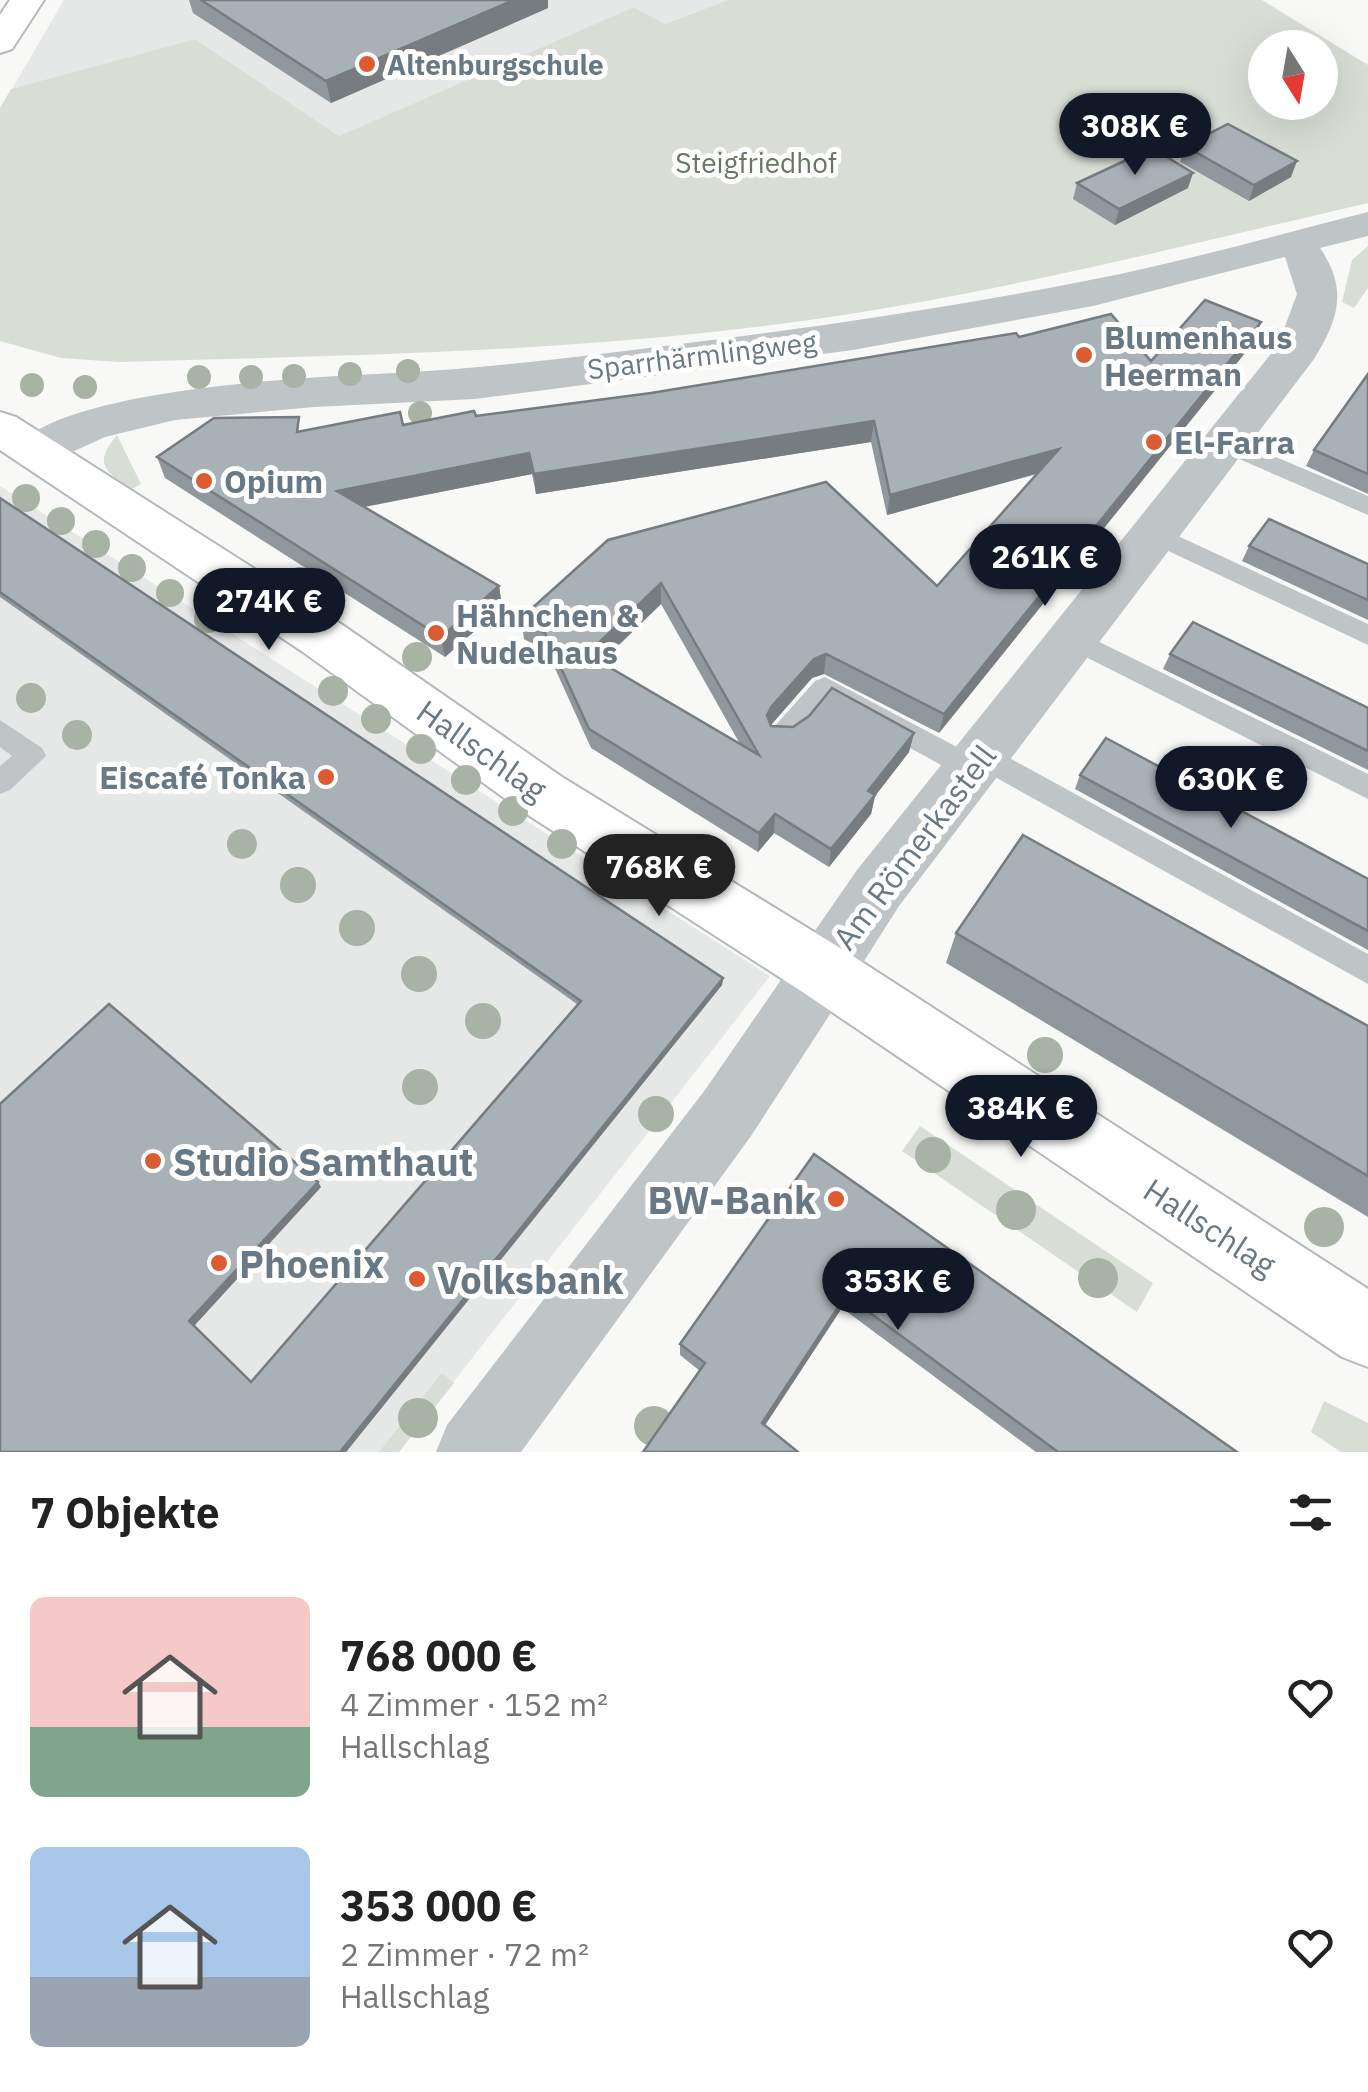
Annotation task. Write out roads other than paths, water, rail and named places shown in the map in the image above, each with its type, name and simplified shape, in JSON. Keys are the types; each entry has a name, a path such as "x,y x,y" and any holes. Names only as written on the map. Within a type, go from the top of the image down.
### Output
{"main road":[{"path":"0,42 27,0"},
{"name":"Hallschlag","path":"17,441 322,638 542,794 823,970 1368,1332"}],"street":[{"name":"Sparrhärmlingweg","path":"17,441 175,405 314,392 475,384 853,336 1093,293 1368,224"},
{"name":"Am Römerkastell","path":"474,1452 709,1139 878,888 1298,349 1321,296 1314,268 1294,242"}],"lane":[{"path":"1224,443 1368,506"},
{"path":"1154,534 1368,635"},
{"path":"1073,639 1368,788"},
{"path":"783,736 825,688 978,763 1368,970"},
{"path":"0,731 32,756 0,782"}],"place":[{"name":"Altenburgschule","path":"367,64"},
{"name":"Blumenhaus Heerman","path":"1084,355"},
{"name":"El-Farra","path":"1154,442"},
{"name":"Opium","path":"204,481"},
{"name":"Hähnchen & Nudelhaus","path":"436,633"},
{"name":"Eiscafé Tonka","path":"326,777"},
{"name":"Studio Samthaut","path":"153,1161"},
{"name":"BW-Bank","path":"836,1199"},
{"name":"Phoenix","path":"219,1263"},
{"name":"Volksbank","path":"417,1279"}],"park label":[{"name":"Steigfriedhof","path":"756,162"}]}
